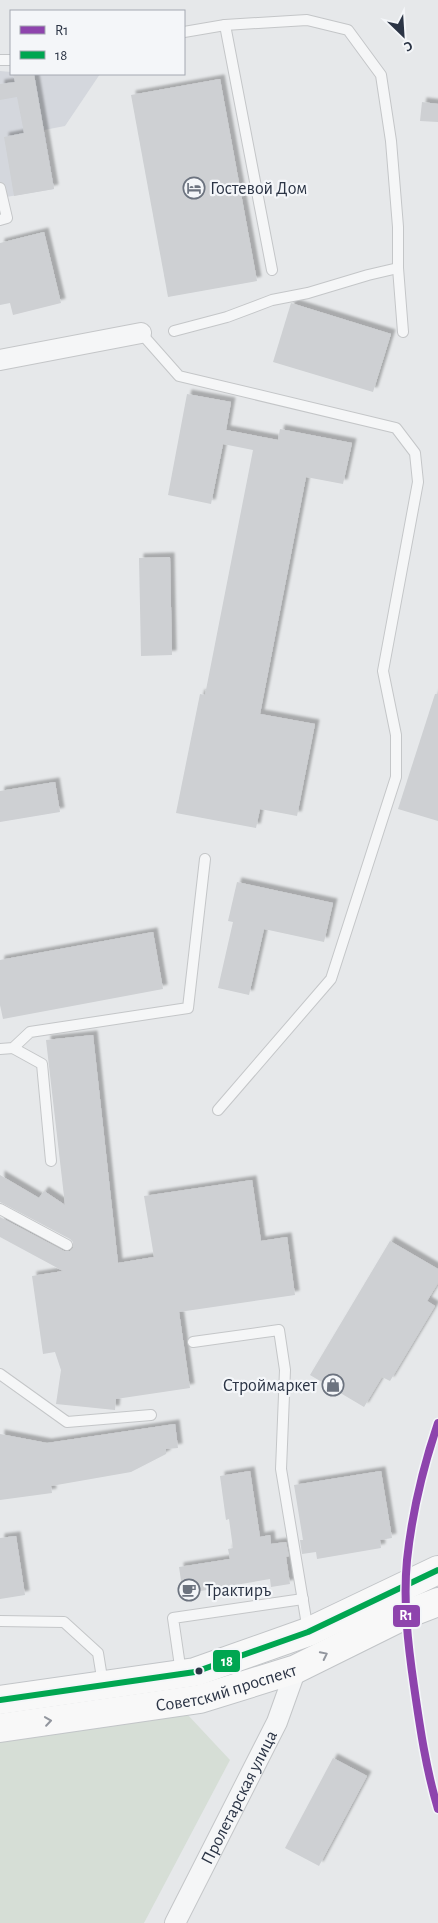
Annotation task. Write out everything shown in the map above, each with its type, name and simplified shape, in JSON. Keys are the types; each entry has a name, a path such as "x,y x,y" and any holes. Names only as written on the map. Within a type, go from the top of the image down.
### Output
{"main road":[{"name":"Советский проспект","path":"0,1700 195,1672 308,1632 438,1570"},
{"name":"Советский проспект","path":"0,1728 200,1699 296,1669 407,1614 438,1602"}],"street":[{"path":"0,360 141,333"},
{"name":"Пролетарская улица","path":"175,1923 277,1722 296,1669"}],"lane":[{"path":"185,32 225,25 306,20 348,30 381,75 391,141 398,227 398,268 403,332"},
{"path":"225,25 272,270"},
{"path":"0,188 7,218 0,220"},
{"path":"174,331 227,317 272,300 308,293 398,268"},
{"path":"141,333 179,376 396,428 415,453 418,482 382,672 396,735 396,777 331,980 218,1110"},
{"path":"13,1048 30,1032 188,1008 205,859"},
{"path":"0,1049 13,1048 42,1064 51,1161"},
{"path":"0,1209 67,1244"},
{"path":"193,1342 279,1330 285,1370 281,1468 308,1632"},
{"path":"0,1375 67,1422 151,1415"},
{"path":"181,1674 173,1618 303,1600"},
{"path":"0,1621 64,1622 98,1654 103,1685"}],"shaded area":[{"path":"0,71 10,72 10,75 99,75 65,126 44,130 54,189 0,198"},
{"path":"186,1713 230,1760 144,1923 0,1923 0,1738"}],"building":[{"path":"13,75 34,75 54,189 14,196 4,137 24,133 17,97 0,100 0,84 15,82"},
{"name":"Гостевой Дом","path":"220,79 257,281 168,297 131,95"},
{"path":"422,102 438,104 438,122 420,121"},
{"path":"44,232 61,303 13,315 10,303 0,305 0,243"},
{"path":"291,303 391,334 373,392 273,362"},
{"path":"187,394 231,402 226,430 278,440 280,429 352,443 343,484 306,477 260,714 315,724 297,816 260,809 256,828 176,813 200,694 205,695 253,450 223,444 211,504 168,495"},
{"path":"170,557 172,655 141,656 139,558"},
{"path":"435,694 438,694 438,821 398,809"},
{"path":"55,782 60,812 0,822 0,791"},
{"path":"237,882 333,903 324,942 264,929 249,995 218,988 233,922 228,921"},
{"path":"153,932 163,989 3,1019 0,1005 0,960"},
{"path":"93,1035 118,1263 154,1257 144,1196 252,1180 261,1241 287,1237 295,1295 179,1312 190,1388 116,1399 115,1410 56,1404 61,1370 55,1352 43,1354 32,1276 63,1271 0,1237 0,1217 64,1251 70,1251 73,1248 73,1242 70,1239 0,1202 0,1175 39,1198 44,1191 65,1205 46,1040"},
{"path":"390,1241 438,1269 438,1283 427,1301 435,1306 390,1381 382,1377 364,1407 310,1375"},
{"path":"175,1424 178,1448 166,1449 166,1454 131,1472 51,1486 52,1493 0,1500 0,1434 47,1443"},
{"path":"250,1471 260,1537 270,1535 271,1544 286,1542 289,1556 286,1557 290,1584 271,1587 270,1579 183,1594 179,1567 230,1559 228,1549 233,1548 229,1519 226,1520 220,1476"},
{"path":"381,1471 392,1538 380,1540 381,1548 317,1559 316,1552 302,1554 300,1540 303,1540 294,1485"},
{"path":"16,1536 25,1595 0,1599 0,1538"},
{"path":"333,1758 367,1776 319,1866 285,1848"}],"transit line":[{"name":"R1","path":"438,1423 415,1508 406,1576 408,1639 416,1702 427,1764 438,1809"},
{"name":"18","path":"0,1700 195,1672 308,1632 438,1570"}],"place":[{"name":"Гостевой Дом","path":"194,188"},
{"name":"Строймаркет","path":"333,1385"},
{"name":"Трактиръ","path":"189,1590"}]}
